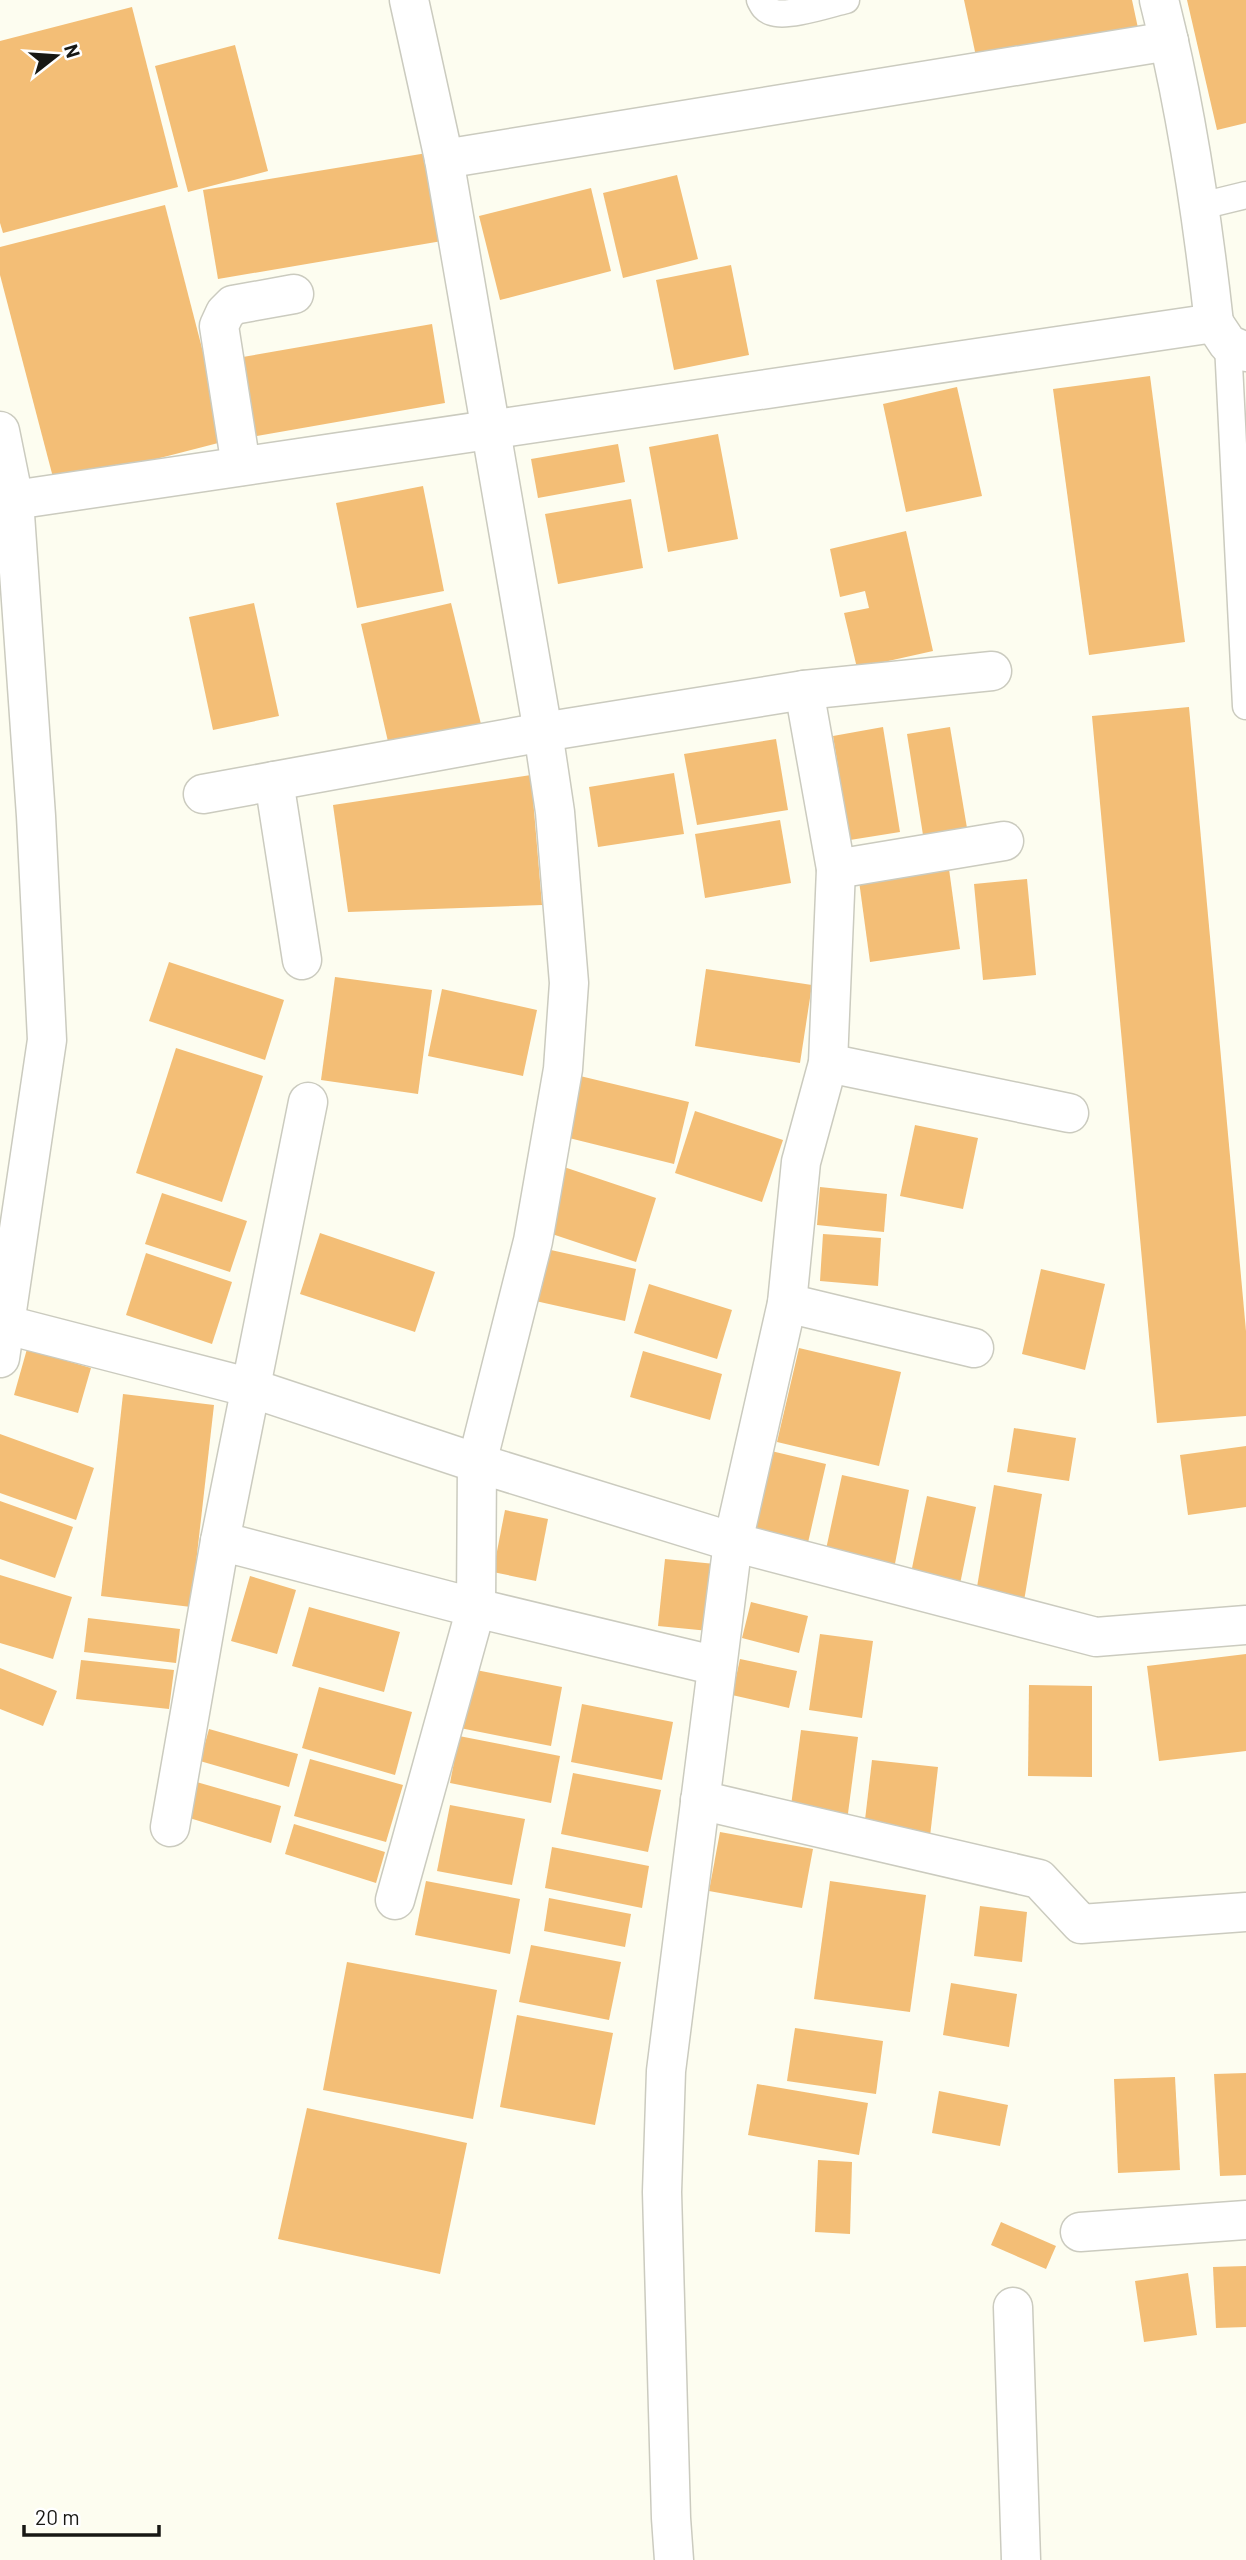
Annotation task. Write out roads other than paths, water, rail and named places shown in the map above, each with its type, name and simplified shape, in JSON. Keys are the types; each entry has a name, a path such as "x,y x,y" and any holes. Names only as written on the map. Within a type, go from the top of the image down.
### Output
{"street":[{"path":"395,1900 476,1608 477,1463 533,1241 563,1069 569,983 555,812 543,732 444,159 410,0"},
{"path":"13,500 492,429 1229,340 1159,0"},
{"path":"444,159 1169,41"},
{"path":"241,466 219,326 225,313 233,305 294,294"},
{"path":"0,431 13,500 11,630 36,816 47,1040 3,1341 251,1388 477,1463 733,1542 1096,1637 1246,1625"},
{"path":"203,794 543,732 804,690 992,671"},
{"path":"674,2560 662,2192 666,2071 733,1542 787,1303 801,1162 828,1063 836,869 804,690"},
{"path":"274,781 302,961"},
{"path":"836,869 1004,841"},
{"path":"828,1063 1069,1113"},
{"path":"170,1827 220,1541 307,1102"},
{"path":"787,1303 974,1348"},
{"path":"220,1541 476,1608 718,1665"},
{"path":"700,1800 1038,1879 1081,1924 1246,1912"},
{"path":"1080,2232 1246,2220"},
{"path":"1013,2306 1021,2560"}],"lane":[{"path":"760,0 764,8 774,13 788,13 846,0"},
{"path":"1201,206 1246,195"},
{"path":"1229,340 1239,472 1246,706"}]}
